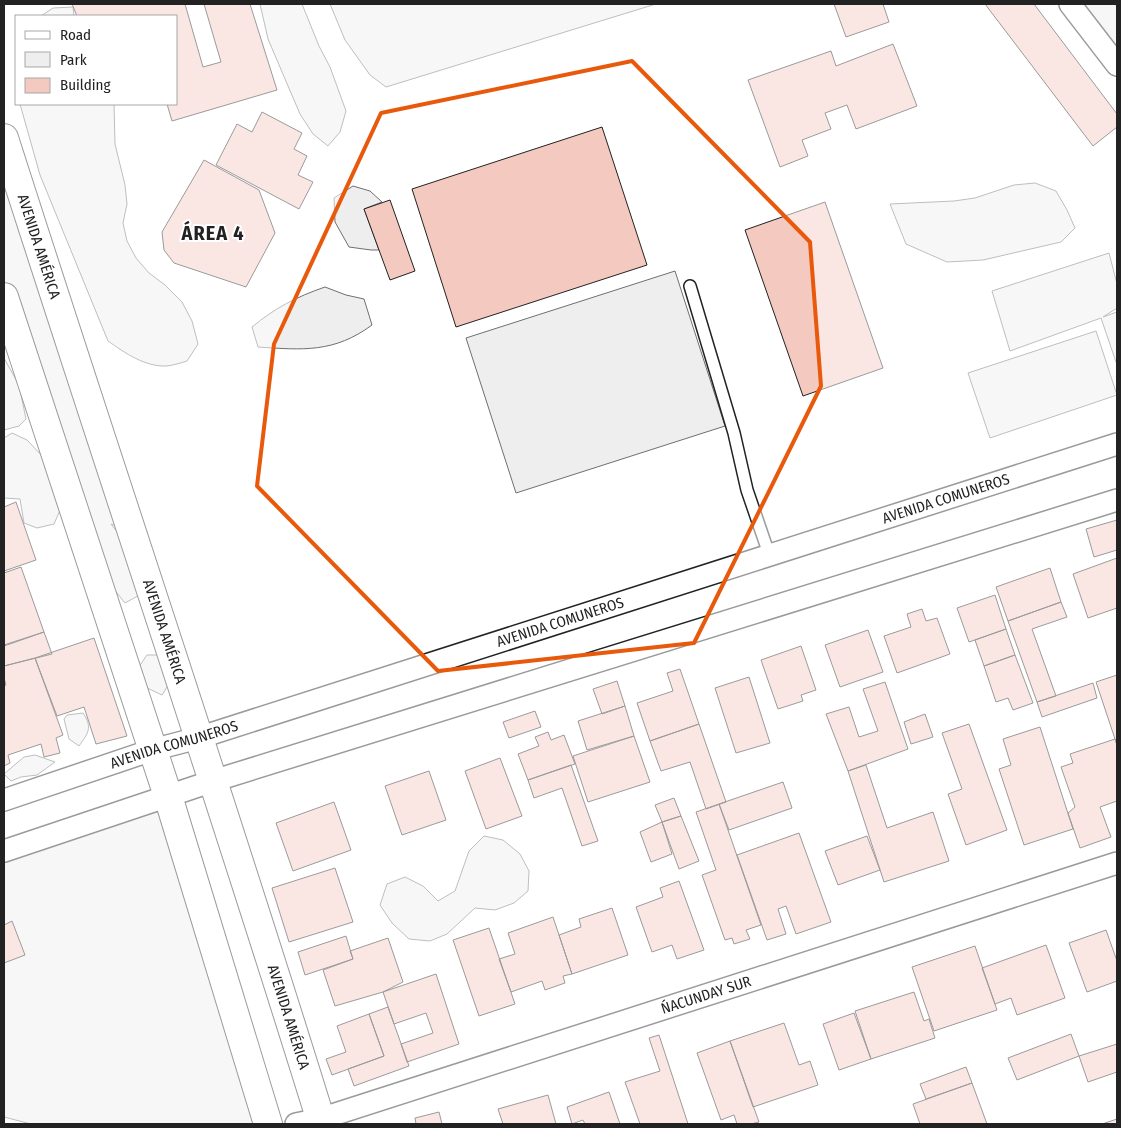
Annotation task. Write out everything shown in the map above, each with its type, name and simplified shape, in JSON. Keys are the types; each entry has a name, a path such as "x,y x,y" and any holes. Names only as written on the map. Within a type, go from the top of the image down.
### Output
{"main road":[{"name":"AVENIDA AMÉRICA","path":"4,138 213,781 313,1122"},
{"path":"4,297 168,796 268,1124"}],"street":[{"path":"1070,4 1117,65"},
{"name":"AVENIDA COMUNEROS","path":"4,800 152,750 198,738 1117,444"},
{"path":"4,851 213,781 1117,500"},
{"name":"ŃACUNDAY SUR","path":"313,1122 1117,863"}],"lane":[{"path":"690,286 734,433 747,490 769,554"}],"highlighted area":[{"path":"632,61 810,242 821,386 694,643 438,671 257,486 274,344 381,113"}],"green space":[{"path":"260,4 302,4 319,46 330,67 346,111 340,132 328,146 313,134 300,114 268,39"},
{"path":"330,4 656,4 386,87 370,75 345,40"},
{"path":"1067,4 1115,4 1117,7 1117,66"},
{"path":"73,7 74,15 42,15 53,8"},
{"path":"20,105 114,105 115,144 125,185 127,204 123,223 127,241 136,258 149,273 165,285 182,302 192,321 198,344 187,361 167,366 143,362 108,341 40,175"},
{"path":"4,165 116,526 111,524 126,543 143,593 125,603 106,579 4,288"},
{"path":"1035,183 1056,191 1075,228 1061,242 983,260 947,262 906,244 890,204 954,201 975,198 1014,185"},
{"path":"353,186 370,191 382,202 364,209 379,250 349,247 335,222 334,198"},
{"path":"1109,253 1117,284 1117,308 1103,317 1117,312 1117,365 1101,318 1010,351 992,291"},
{"path":"675,271 725,426 516,493 466,338"},
{"path":"325,287 364,299 372,325 344,341 318,348 258,347 252,327 286,304"},
{"path":"1096,331 1117,395 990,438 968,373"},
{"path":"4,358 19,385 26,419 19,426 4,430"},
{"path":"12,433 27,440 44,458 61,508 54,524 37,528 24,523 20,499 4,498 4,438"},
{"path":"147,655 161,655 172,679 162,695 145,687 138,668"},
{"path":"83,713 89,727 79,746 69,739 64,719 67,715"},
{"path":"35,755 55,762 37,775 21,777 11,781 4,774 24,757"},
{"path":"160,806 260,1124 31,1124 4,1117 4,858"},
{"path":"484,836 503,840 520,854 529,871 528,891 514,903 495,910 475,908 447,934 430,941 409,939 392,923 380,905 387,884 405,877 423,886 438,901 455,891 469,851"}],"building":[{"path":"72,4 185,4 203,67 221,62 204,4 250,4 277,90 172,121 167,105 178,105 178,15 77,15"},
{"path":"834,4 883,4 889,22 846,37"},
{"path":"985,4 1034,4 1117,114 1117,127 1093,146"},
{"path":"893,44 917,106 856,129 847,105 825,113 831,129 802,140 808,156 780,167 748,80 831,51 836,66"},
{"path":"262,112 302,133 294,149 307,156 298,175 313,182 299,209 216,165 237,124 252,132"},
{"path":"602,127 647,265 456,327 412,189"},
{"path":"204,160 259,190 275,233 246,287 174,263 164,250 162,232"},
{"path":"390,200 415,271 390,280 364,209"},
{"path":"825,202 883,368 803,396 745,230"},
{"path":"16,502 36,560 4,571 4,507"},
{"path":"1117,520 1117,550 1094,557 1086,529"},
{"path":"1117,558 1117,608 1088,618 1073,574"},
{"path":"21,567 44,632 4,645 4,573"},
{"path":"1050,568 1061,602 1008,621 996,587"},
{"path":"995,595 1006,629 969,642 957,608"},
{"path":"1061,602 1067,617 1032,629 1056,696 1037,702 1008,621"},
{"path":"922,609 926,621 937,618 950,654 897,673 884,636 911,627 907,614"},
{"path":"1006,629 1015,655 984,666 975,640"},
{"path":"868,630 883,672 840,687 825,645"},
{"path":"44,632 52,654 4,666 4,646"},
{"path":"94,638 127,736 96,744 84,707 57,716 35,658"},
{"path":"801,646 816,690 801,695 803,701 778,709 761,660"},
{"path":"1015,655 1033,703 1013,710 1008,698 996,702 984,666"},
{"path":"35,658 63,735 56,738 60,753 44,757 41,744 8,755 10,763 4,766 4,686 6,685 4,666"},
{"path":"680,669 699,724 650,741 637,703 673,691 667,673"},
{"path":"1117,675 1117,745 1096,682"},
{"path":"749,677 770,743 736,753 715,688"},
{"path":"617,681 625,706 602,714 593,689"},
{"path":"885,682 908,749 848,771 826,714 849,707 859,737 878,731 863,689"},
{"path":"1093,683 1097,698 1042,717 1037,702"},
{"path":"625,706 634,736 587,750 578,721"},
{"path":"535,711 541,727 509,738 503,722"},
{"path":"925,714 933,737 911,744 904,722"},
{"path":"699,724 726,802 706,809 690,762 661,771 650,741"},
{"path":"969,724 1007,830 966,845 948,794 962,789 942,733"},
{"path":"1040,727 1073,829 1024,845 999,769 1011,765 1003,739"},
{"path":"548,732 551,740 564,735 575,764 528,780 518,754 539,746 535,737"},
{"path":"634,736 650,782 588,802 573,756"},
{"path":"1115,739 1117,745 1117,801 1100,807 1111,837 1080,848 1068,813 1075,807 1061,767 1073,763 1070,754"},
{"path":"500,758 522,816 486,829 465,771"},
{"path":"571,765 598,841 582,846 562,788 534,798 528,780"},
{"path":"866,765 887,828 933,812 949,861 884,882 848,771"},
{"path":"429,771 446,820 402,835 385,786"},
{"path":"783,782 792,808 729,830 719,804"},
{"path":"674,798 681,816 662,822 655,805"},
{"path":"334,802 351,850 293,871 276,823"},
{"path":"719,804 761,925 746,930 750,939 734,944 732,938 725,940 702,875 716,870 696,812"},
{"path":"681,816 699,861 679,869 662,822"},
{"path":"662,822 672,854 651,862 640,832"},
{"path":"799,833 831,922 796,934 786,906 778,909 786,934 767,940 737,855"},
{"path":"867,836 880,870 838,885 825,851"},
{"path":"335,868 353,922 289,942 272,888"},
{"path":"679,881 704,950 677,959 672,945 652,952 636,907 663,897 660,888"},
{"path":"612,908 628,955 572,974 559,935 581,927 579,919"},
{"path":"553,917 572,974 563,976 565,983 545,990 542,981 511,992 499,959 515,954 508,933"},
{"path":"12,921 25,955 4,963 4,925"},
{"path":"489,928 515,1004 479,1016 453,940"},
{"path":"1106,930 1117,961 1117,981 1087,992 1069,943"},
{"path":"346,936 353,959 305,975 298,952"},
{"path":"388,938 403,982 383,992 335,1006 323,970 353,959 350,951"},
{"path":"1046,945 1065,998 1017,1015 1011,998 995,1004 982,968"},
{"path":"975,946 997,1010 934,1031 912,967"},
{"path":"436,974 459,1044 407,1062 401,1044 433,1033 426,1013 394,1024 383,992"},
{"path":"914,992 924,1021 929,1019 935,1038 871,1059 855,1011"},
{"path":"388,1007 409,1066 354,1086 348,1069 384,1056 369,1014"},
{"path":"854,1013 871,1059 839,1070 823,1024"},
{"path":"369,1014 384,1056 332,1075 326,1059 346,1052 337,1026"},
{"path":"784,1023 799,1065 810,1061 818,1085 753,1107 730,1041"},
{"path":"1071,1034 1079,1056 1017,1080 1008,1058"},
{"path":"659,1035 688,1124 640,1124 625,1082 660,1071 649,1038"},
{"path":"730,1041 759,1122 737,1124 734,1115 721,1120 697,1053"},
{"path":"1117,1044 1117,1072 1088,1082 1079,1056"},
{"path":"966,1067 972,1083 926,1099 920,1084"},
{"path":"972,1083 987,1124 920,1124 913,1104"},
{"path":"609,1092 620,1124 585,1124 583,1120 572,1124 567,1107"},
{"path":"548,1095 556,1124 503,1124 498,1109"},
{"path":"439,1112 442,1124 416,1124 415,1118"},
{"path":"1117,1119 1117,1124 1102,1124"}],"district":[{"name":"ÁREA 4","path":"213,233"}]}
